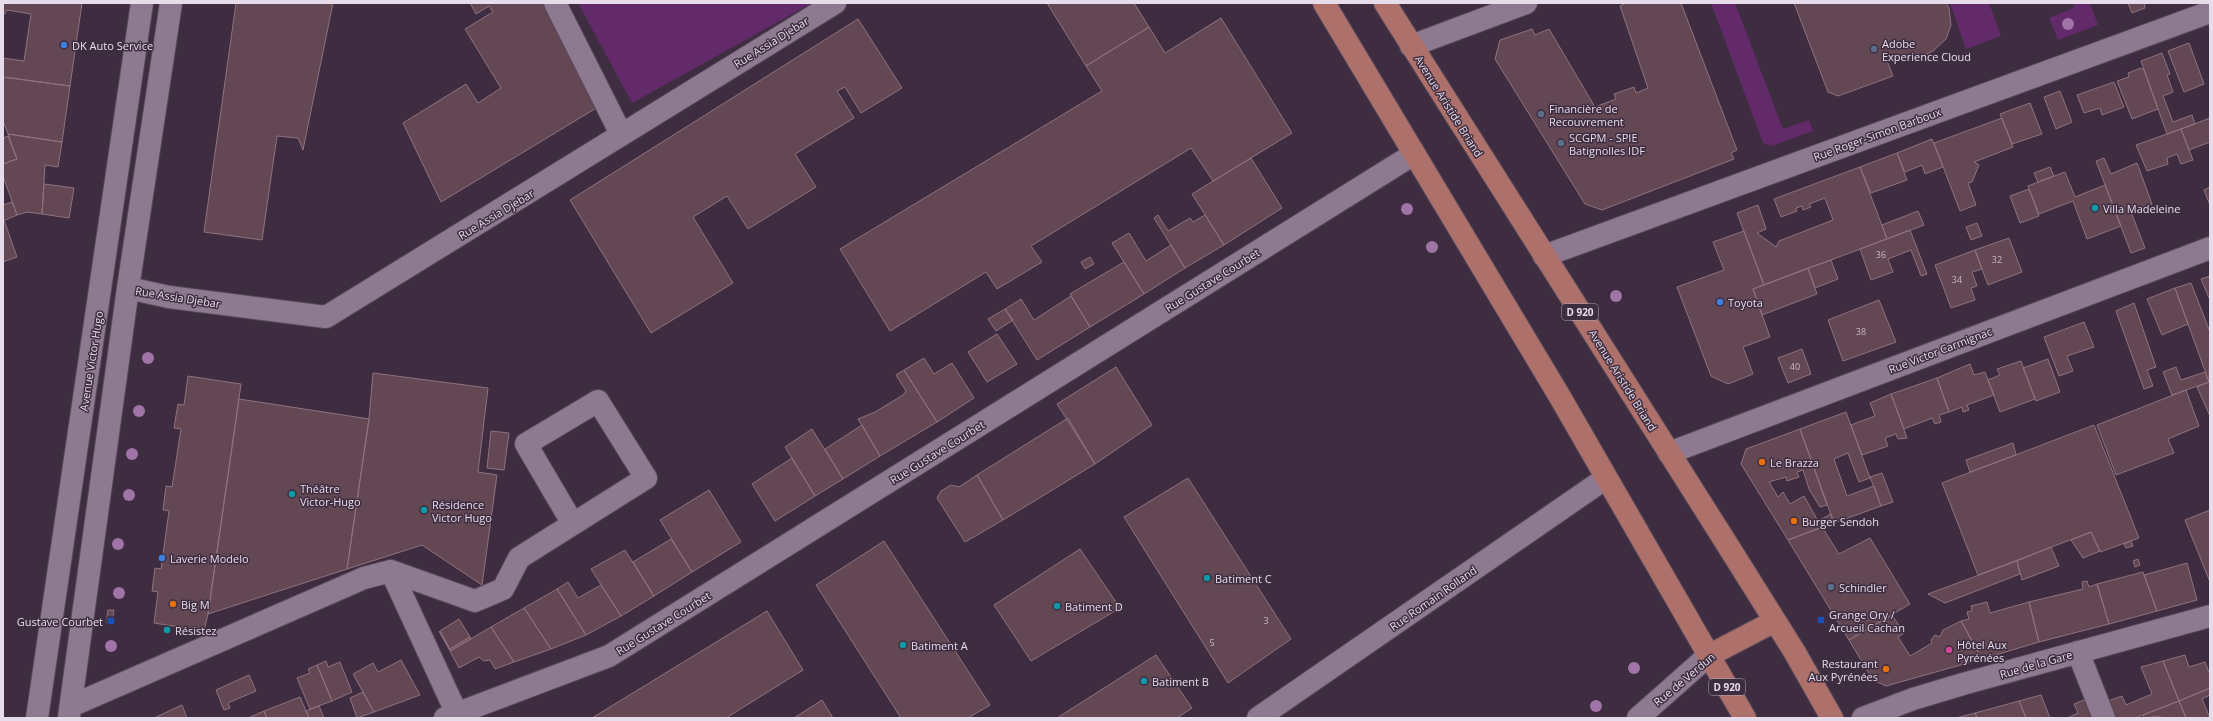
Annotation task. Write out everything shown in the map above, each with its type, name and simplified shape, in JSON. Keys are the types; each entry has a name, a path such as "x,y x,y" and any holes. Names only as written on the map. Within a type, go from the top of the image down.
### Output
{"main road":[{"name":"D 920","path":"1324,3 1560,396 1745,718"},
{"name":"Avenue Aristide Briand","path":"1385,3 1775,622 1832,718"},
{"name":"Rue de Verdun","path":"1708,656 1775,622"}],"street":[{"name":"Avenue Victor Hugo","path":"37,718 142,3"},
{"path":"70,712 128,288 171,3"},
{"path":"555,3 621,134"},
{"name":"Rue Assia Djebar","path":"128,288 169,297 326,317 541,186 621,134 835,3"},
{"path":"1411,46 1526,3"},
{"name":"Rue Roger-Simon Barboux","path":"1544,256 2210,12"},
{"name":"Rue Gustave Courbet","path":"451,716 609,656 1414,154"},
{"name":"Rue Victor Carmignac","path":"1669,453 2210,248"},
{"path":"70,712 364,578 391,571 476,601 503,589 519,558 573,524 646,478 598,401 526,444 573,524"},
{"name":"Rue Romain Rolland","path":"1258,718 1606,478"},
{"path":"391,571 451,716"},
{"name":"Rue de la Gare","path":"1863,718 1913,699 2210,616"},
{"path":"2078,652 2104,718"},
{"name":"Rue de Verdun","path":"1638,718 1708,656"}],"shaded area":[{"path":"578,3 812,3 632,103"},
{"path":"1711,3 1735,3 1783,129 1809,120 1813,131 1771,146 1763,143"},
{"path":"1950,3 1989,3 2001,36 1966,49"},
{"path":"2073,3 2090,3 2098,25 2058,40 2049,18 2074,8"}],"building":[{"path":"3,3 82,3 70,86 3,77 3,58 24,61 31,14 7,10 3,16"},
{"path":"236,3 333,3 303,150 298,138 277,136 262,240 204,232"},
{"path":"470,3 543,3 598,107 441,202 403,123 466,84 478,103 501,88 465,29 493,12 489,6 476,14"},
{"path":"1047,3 1134,3 1149,27 1086,66"},
{"path":"1626,3 1681,3 1737,150 1731,153 1734,159 1602,210 1585,204 1495,59 1500,40 1532,29 1535,35 1549,29 1595,107 1616,99 1614,94 1634,87 1636,93 1648,88 1620,6"},
{"name":"Adobe Experience Cloud","path":"1794,3 1946,3 1949,8 1951,25 1946,39 1933,51 1925,55 1903,56 1887,61 1893,76 1838,96 1828,92"},
{"path":"2128,3 2144,3 2145,8 2132,13"},
{"path":"1221,18 1292,133 1213,181 1191,148 1031,246 1042,262 997,289 986,272 890,331 840,249 1102,91 1086,66 1149,27 1165,53"},
{"path":"858,19 902,88 861,113 845,87 837,91 854,118 795,154 816,187 748,229 727,196 693,217 733,283 651,333 570,200"},
{"path":"2189,43 2204,84 2184,92 2168,51"},
{"path":"2162,53 2170,74 2167,75 2173,92 2163,96 2173,122 2192,115 2195,124 2167,134 2141,61"},
{"path":"2141,68 2144,70 2158,109 2132,119 2117,81 2129,77 2128,73"},
{"path":"3,77 70,86 62,142 8,134 3,121"},
{"path":"2114,82 2124,107 2102,115 2100,108 2084,113 2077,95"},
{"path":"2060,91 2072,122 2056,129 2044,97"},
{"path":"2030,103 2042,134 2012,144 2000,114"},
{"path":"2002,118 2013,147 1974,162 1979,165 1972,182 1968,183 1976,205 1960,211 1934,143"},
{"path":"2210,118 2210,142 2189,150 2181,129"},
{"path":"2181,129 2193,160 2181,164 2177,154 2167,158 2168,164 2147,171 2136,145"},
{"path":"8,134 62,142 58,167 45,165 42,214 27,212 17,215 3,176 3,164 17,159"},
{"path":"8,136 17,159 3,164 3,138"},
{"path":"1932,139 1943,167 1925,174 1922,165 1905,172 1897,153"},
{"path":"1897,153 1907,180 1871,193 1860,167"},
{"path":"1251,158 1282,208 1224,245 1192,194"},
{"path":"2104,158 2111,174 2137,163 2152,204 2131,212 2145,248 2131,253 2096,161"},
{"path":"1860,167 1887,239 1764,285 1737,213 1758,205 1766,229 1757,233 1776,247 1779,241 1833,220 1825,198 1809,204 1811,207 1803,210 1802,206 1796,208 1797,211 1781,217 1774,199"},
{"path":"2050,167 2054,176 2038,182 2034,173"},
{"name":"Villa Madeleine","path":"2065,172 2075,197 2105,185 2121,226 2087,239 2073,201 2039,214 2028,186"},
{"path":"44,184 74,188 69,218 42,214"},
{"path":"2210,187 2210,205 2204,190"},
{"path":"2029,189 2039,216 2020,223 2010,196"},
{"path":"12,202 17,215 3,221 3,205"},
{"path":"1918,211 1924,225 1887,239 1882,225"},
{"path":"1158,215 1168,231 1190,218 1193,222 1205,215 1224,245 1185,268 1154,218"},
{"path":"4,220 17,257 3,262 3,221"},
{"path":"1977,223 1982,236 1971,240 1966,227"},
{"path":"1910,230 1927,274 1921,276 1911,250 1888,259 1893,272 1871,280 1860,249"},
{"name":"Toyota","path":"1744,231 1764,285 1753,289 1770,337 1743,347 1753,374 1728,384 1711,376 1677,287 1724,270 1713,242"},
{"path":"1129,233 1146,261 1171,245 1185,268 1144,294 1112,243"},
{"path":"2009,238 2022,272 1988,285 1975,250"},
{"path":"1975,250 1982,269 1972,272 1977,286 1971,288 1975,300 1951,308 1935,265"},
{"path":"1090,257 1094,264 1085,269 1081,262"},
{"path":"1831,260 1838,279 1815,288 1808,268"},
{"path":"1124,262 1144,294 1090,327 1070,294"},
{"path":"1808,268 1817,294 1762,315 1753,289"},
{"path":"2210,276 2210,300 2201,279"},
{"path":"2191,283 2210,332 2209,382 2175,288"},
{"path":"2175,288 2188,324 2162,335 2147,299"},
{"path":"1071,296 1090,327 1037,360 1005,309 1021,299 1034,320"},
{"path":"1879,300 1896,342 1843,361 1828,320"},
{"path":"2134,303 2156,367 2147,370 2153,386 2144,389 2116,311"},
{"path":"1005,309 1013,320 996,331 988,319"},
{"path":"2084,322 2094,347 2067,356 2073,371 2059,376 2044,337"},
{"path":"997,334 1017,364 987,382 968,352"},
{"path":"1802,349 1811,374 1788,383 1778,358"},
{"path":"924,358 934,374 952,363 974,398 937,422 904,370"},
{"path":"2048,359 2060,392 2036,401 2023,368"},
{"path":"2021,361 2035,399 2000,412 1988,380 2000,375 1997,369"},
{"path":"1970,364 1974,375 1985,372 1994,395 1967,405 1969,410 1963,412 1962,407 1949,412 1937,378"},
{"path":"1116,367 1152,425 1095,464 1057,404"},
{"path":"2176,367 2181,380 2205,372 2209,382 2172,395 2163,372"},
{"path":"904,370 937,422 880,456 858,419 875,412 903,395 906,391 896,375"},
{"name":"Résidence Victor Hugo","path":"373,373 488,388 478,472 497,475 482,585 422,545 347,569 369,419"},
{"path":"188,376 241,384 208,614 204,631 193,629 192,635 184,634 186,628 154,623 158,592 152,591 155,568 161,569 169,511 163,510 166,486 172,487 181,429 174,428 178,404 184,405"},
{"path":"1937,378 1949,412 1939,415 1941,422 1935,424 1932,418 1904,429 1891,394"},
{"path":"2210,382 2210,416 2197,387"},
{"path":"2186,390 2199,426 2168,439 2174,453 2116,475 2097,425"},
{"path":"1891,394 1907,438 1898,439 1896,434 1885,438 1888,446 1862,455 1851,425 1875,416 1870,403"},
{"name":"Théâtre Victor-Hugo","path":"239,399 369,419 347,569 208,614"},
{"path":"1846,412 1870,478 1859,482 1848,453 1834,459 1847,496 1874,486 1881,506 1834,523 1800,429"},
{"path":"1068,418 1095,464 1003,520 977,475"},
{"path":"862,425 880,456 843,479 825,449"},
{"path":"2094,425 2139,538 2100,552 2091,532 1978,575 1942,483"},
{"path":"812,429 843,479 815,496 785,447"},
{"path":"1800,429 1827,505 1820,507 1809,489 1803,470 1797,472 1799,477 1787,481 1786,477 1769,482 1778,497 1783,492 1790,504 1804,496 1818,521 1831,514 1834,523 1788,540 1741,464 1746,449"},
{"path":"491,431 509,433 504,470 487,468"},
{"path":"2013,443 2016,455 1970,472 1966,460"},
{"path":"792,458 815,496 775,521 752,484"},
{"path":"1882,473 1893,502 1881,506 1870,477"},
{"path":"977,475 1003,520 965,542 937,498 941,491 951,485 959,487"},
{"name":"Batiment C","path":"1188,478 1291,639 1228,683 1124,517"},
{"path":"709,490 741,542 692,572 660,520"},
{"path":"2210,510 2210,582 2185,520"},
{"path":"1822,527 1839,554 1870,538 1910,604 1849,640 1788,540"},
{"path":"2091,532 2100,551 2083,558 2071,540"},
{"path":"671,539 692,572 654,596 633,562"},
{"name":"Batiment A","path":"884,541 990,705 968,718 901,718 816,585"},
{"path":"2131,541 2133,546 2126,548 2124,544"},
{"path":"2051,547 2059,566 2022,580 2017,561"},
{"name":"Batiment D","path":"1080,549 1120,608 1031,661 994,605"},
{"path":"625,550 654,596 621,616 591,569"},
{"path":"2138,559 2140,565 2135,567 2133,561"},
{"path":"2017,561 2020,574 1945,603 1928,594"},
{"path":"2187,563 2197,600 2157,611 2144,575"},
{"path":"2143,572 2157,611 2109,624 2097,584"},
{"path":"2087,581 2089,587 2097,584 2109,624 2039,642 2029,602 2083,589 2082,582"},
{"path":"568,582 578,598 601,585 621,616 586,635 557,589"},
{"path":"557,589 586,635 551,649 524,608"},
{"path":"1987,602 1990,613 2029,602 2039,642 1982,659 1961,621 1969,619 1967,612 1972,611 1971,606"},
{"path":"524,608 551,649 514,662 491,627"},
{"path":"108,610 114,610 112,624 106,623"},
{"path":"767,611 803,670 726,718 592,718"},
{"name":"Hôtel Aux Pyrénées","path":"1892,615 1904,633 1898,637 1910,656 1932,643 1931,640 1935,635 1940,637 1943,630 1961,621 1982,659 1886,686 1873,680 1849,640"},
{"path":"459,619 470,637 450,649 440,631"},
{"path":"491,627 514,662 495,669 490,660 484,661 479,657 459,668 450,651"},
{"path":"439,631 450,649 470,637 471,639 450,651"},
{"name":"Batiment B","path":"1156,655 1192,708 1177,718 1057,718"},
{"path":"2185,655 2189,667 2205,662 2210,675 2210,688 2179,701 2163,661"},
{"path":"401,660 420,695 374,712 353,674 373,663 378,672"},
{"path":"326,661 328,667 340,662 352,692 332,701 317,665"},
{"path":"2163,661 2179,701 2135,718 2115,718 2108,701 2122,696 2126,705 2152,694 2141,667"},
{"path":"317,665 332,701 310,709 297,678 310,673 308,669"},
{"path":"249,675 256,691 228,703 230,708 224,710 216,690"},
{"path":"2210,688 2210,695 2202,699 2210,718 2186,718 2179,701"},
{"path":"363,692 374,712 357,718 350,698"},
{"path":"2041,695 2050,718 2026,718 2019,701"},
{"path":"300,697 309,718 267,718 264,711"},
{"path":"2089,698 2097,718 2067,718 2078,713 2074,704"},
{"path":"822,700 833,718 794,718"},
{"path":"2019,701 2026,718 1977,718 1975,713"},
{"path":"2179,701 2186,718 2161,718 2160,716 2144,718 2143,715"},
{"path":"182,705 187,718 154,718"},
{"path":"319,706 324,718 309,718 306,711"},
{"path":"264,711 267,718 248,718"},
{"path":"1975,713 1977,718 1956,718"}],"place":[{"name":"DK Auto Service","path":"64,45"},
{"name":"Adobe Experience Cloud","path":"1874,49"},
{"name":"Financière de Recouvrement","path":"1541,114"},
{"name":"SCGPM - SPIE Batignolles IDF","path":"1561,143"},
{"name":"Villa Madeleine","path":"2095,208"},
{"name":"Toyota","path":"1720,302"},
{"name":"Le Brazza","path":"1762,462"},
{"name":"Théâtre Victor-Hugo","path":"292,494"},
{"name":"Résidence Victor Hugo","path":"424,510"},
{"name":"Burger Sendoh","path":"1794,521"},
{"name":"Laverie Modelo","path":"162,558"},
{"name":"Batiment C","path":"1207,578"},
{"name":"Schindler","path":"1831,587"},
{"name":"Big M","path":"173,604"},
{"name":"Batiment D","path":"1057,606"},
{"name":"Grange Ory / Arcueil Cachan","path":"1821,620"},
{"name":"Gustave Courbet","path":"111,621"},
{"name":"Résistez","path":"167,630"},
{"name":"Batiment A","path":"903,645"},
{"name":"Hôtel Aux Pyrénées","path":"1949,650"},
{"name":"Restaurant Aux Pyrénées","path":"1886,669"},
{"name":"Batiment B","path":"1144,681"}]}
